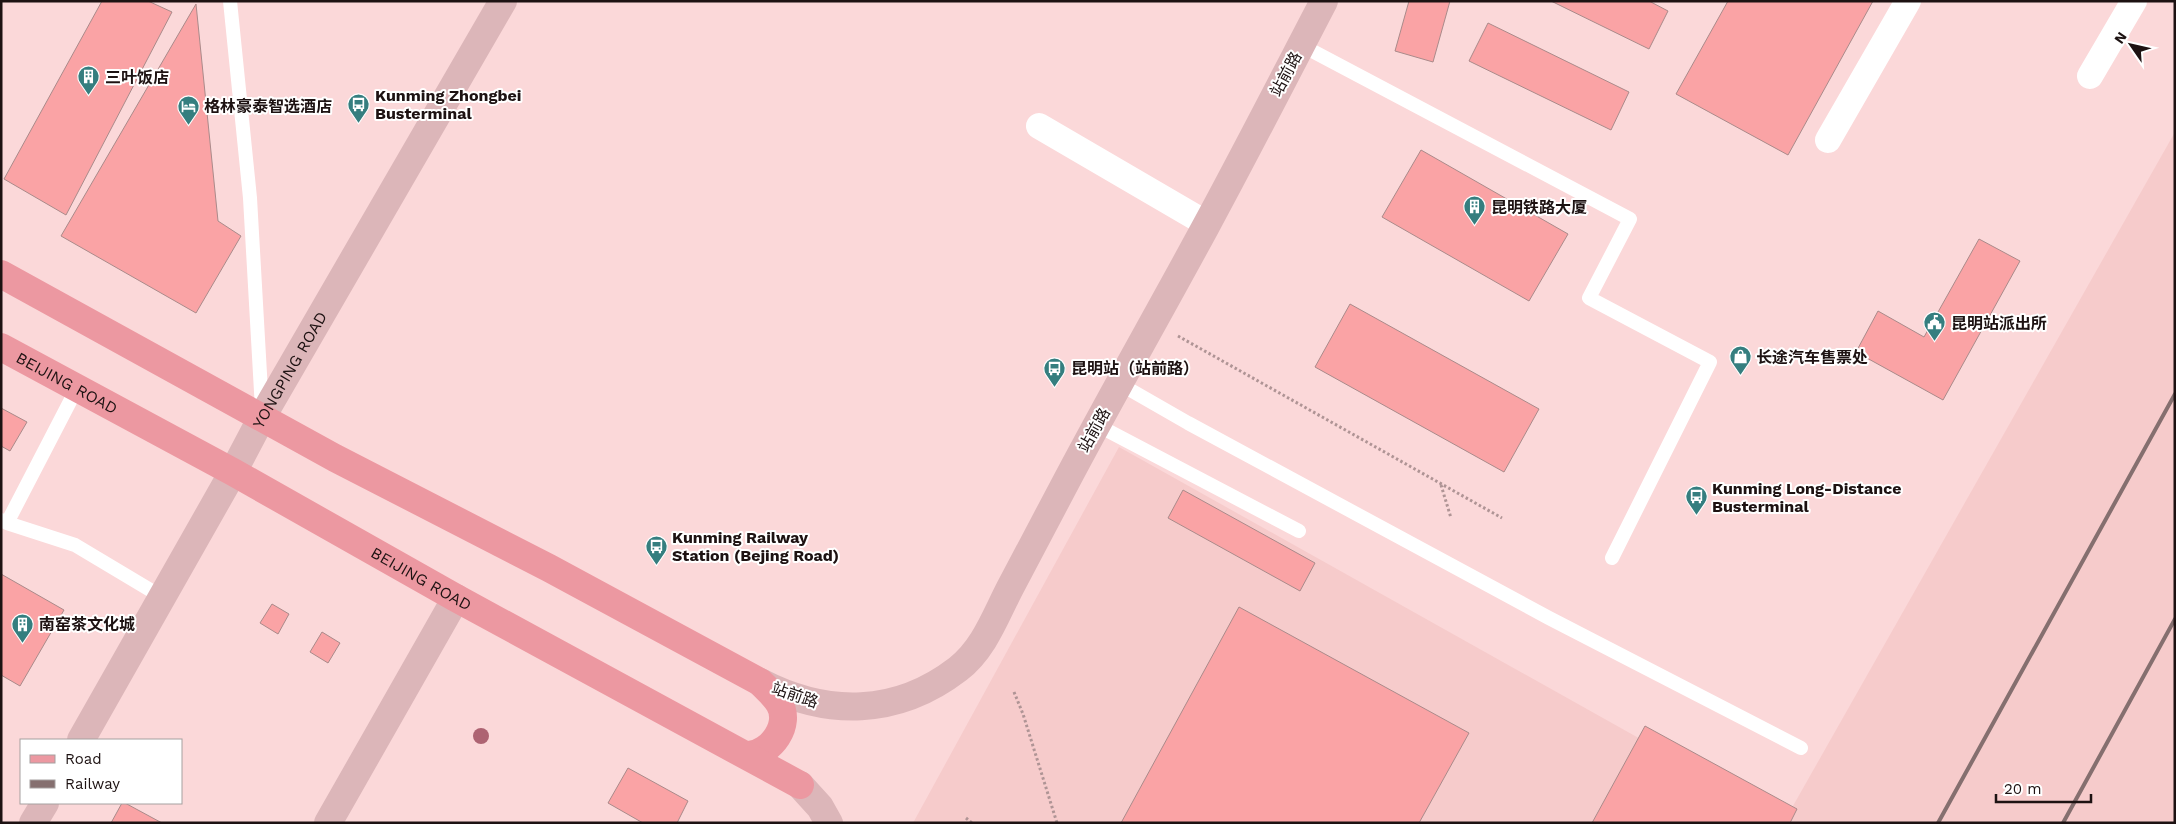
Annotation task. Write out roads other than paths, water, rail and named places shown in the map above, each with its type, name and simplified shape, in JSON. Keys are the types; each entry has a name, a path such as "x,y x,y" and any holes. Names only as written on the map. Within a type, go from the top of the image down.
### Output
{"main road":[{"path":"1,274 262,417 760,682 779,703 783,719 772,745 765,751 748,755"},
{"name":"BEIJING ROAD","path":"1,347 234,472 456,598 748,755 800,785"}],"street":[{"name":"YONGPING ROAD","path":"82,739 234,472 262,417 503,1"},
{"name":"站前路","path":"760,682 782,694 806,702 856,707 884,704 911,696 936,684 959,668 977,651 1097,425 1207,224 1324,1"},
{"path":"1828,140 1908,1"},
{"path":"2090,76 2134,1"},
{"path":"1039,126 1207,224"},
{"path":"328,823 456,598"},
{"name":"BEIJING ROAD","path":"800,785 820,807 828,823"},
{"path":"34,823 44,804"}],"lane":[{"path":"230,1 250,198 262,417"},
{"path":"1301,45 1630,219 1589,298 1710,362 1612,558"},
{"path":"1120,384 1188,423 1549,618 1801,748"},
{"path":"77,388 4,521 75,546 162,598"},
{"path":"1097,425 1299,531"}],"railway":[{"path":"1938,823 2175,394"},
{"path":"2063,823 2175,619"}],"place":[{"name":"三叶饭店","path":"89,96"},
{"name":"Kunming Zhongbei Busterminal","path":"359,123"},
{"name":"格林豪泰智选酒店","path":"188,125"},
{"name":"昆明铁路大厦","path":"1475,226"},
{"name":"昆明站派出所","path":"1935,342"},
{"name":"长途汽车售票处","path":"1740,376"},
{"name":"昆明站（站前路）","path":"1055,387"},
{"name":"Kunming Long-Distance Busterminal","path":"1696,516"},
{"name":"Kunming Railway Station (Bejing Road)","path":"656,565"},
{"name":"南窑茶文化城","path":"23,643"}]}
